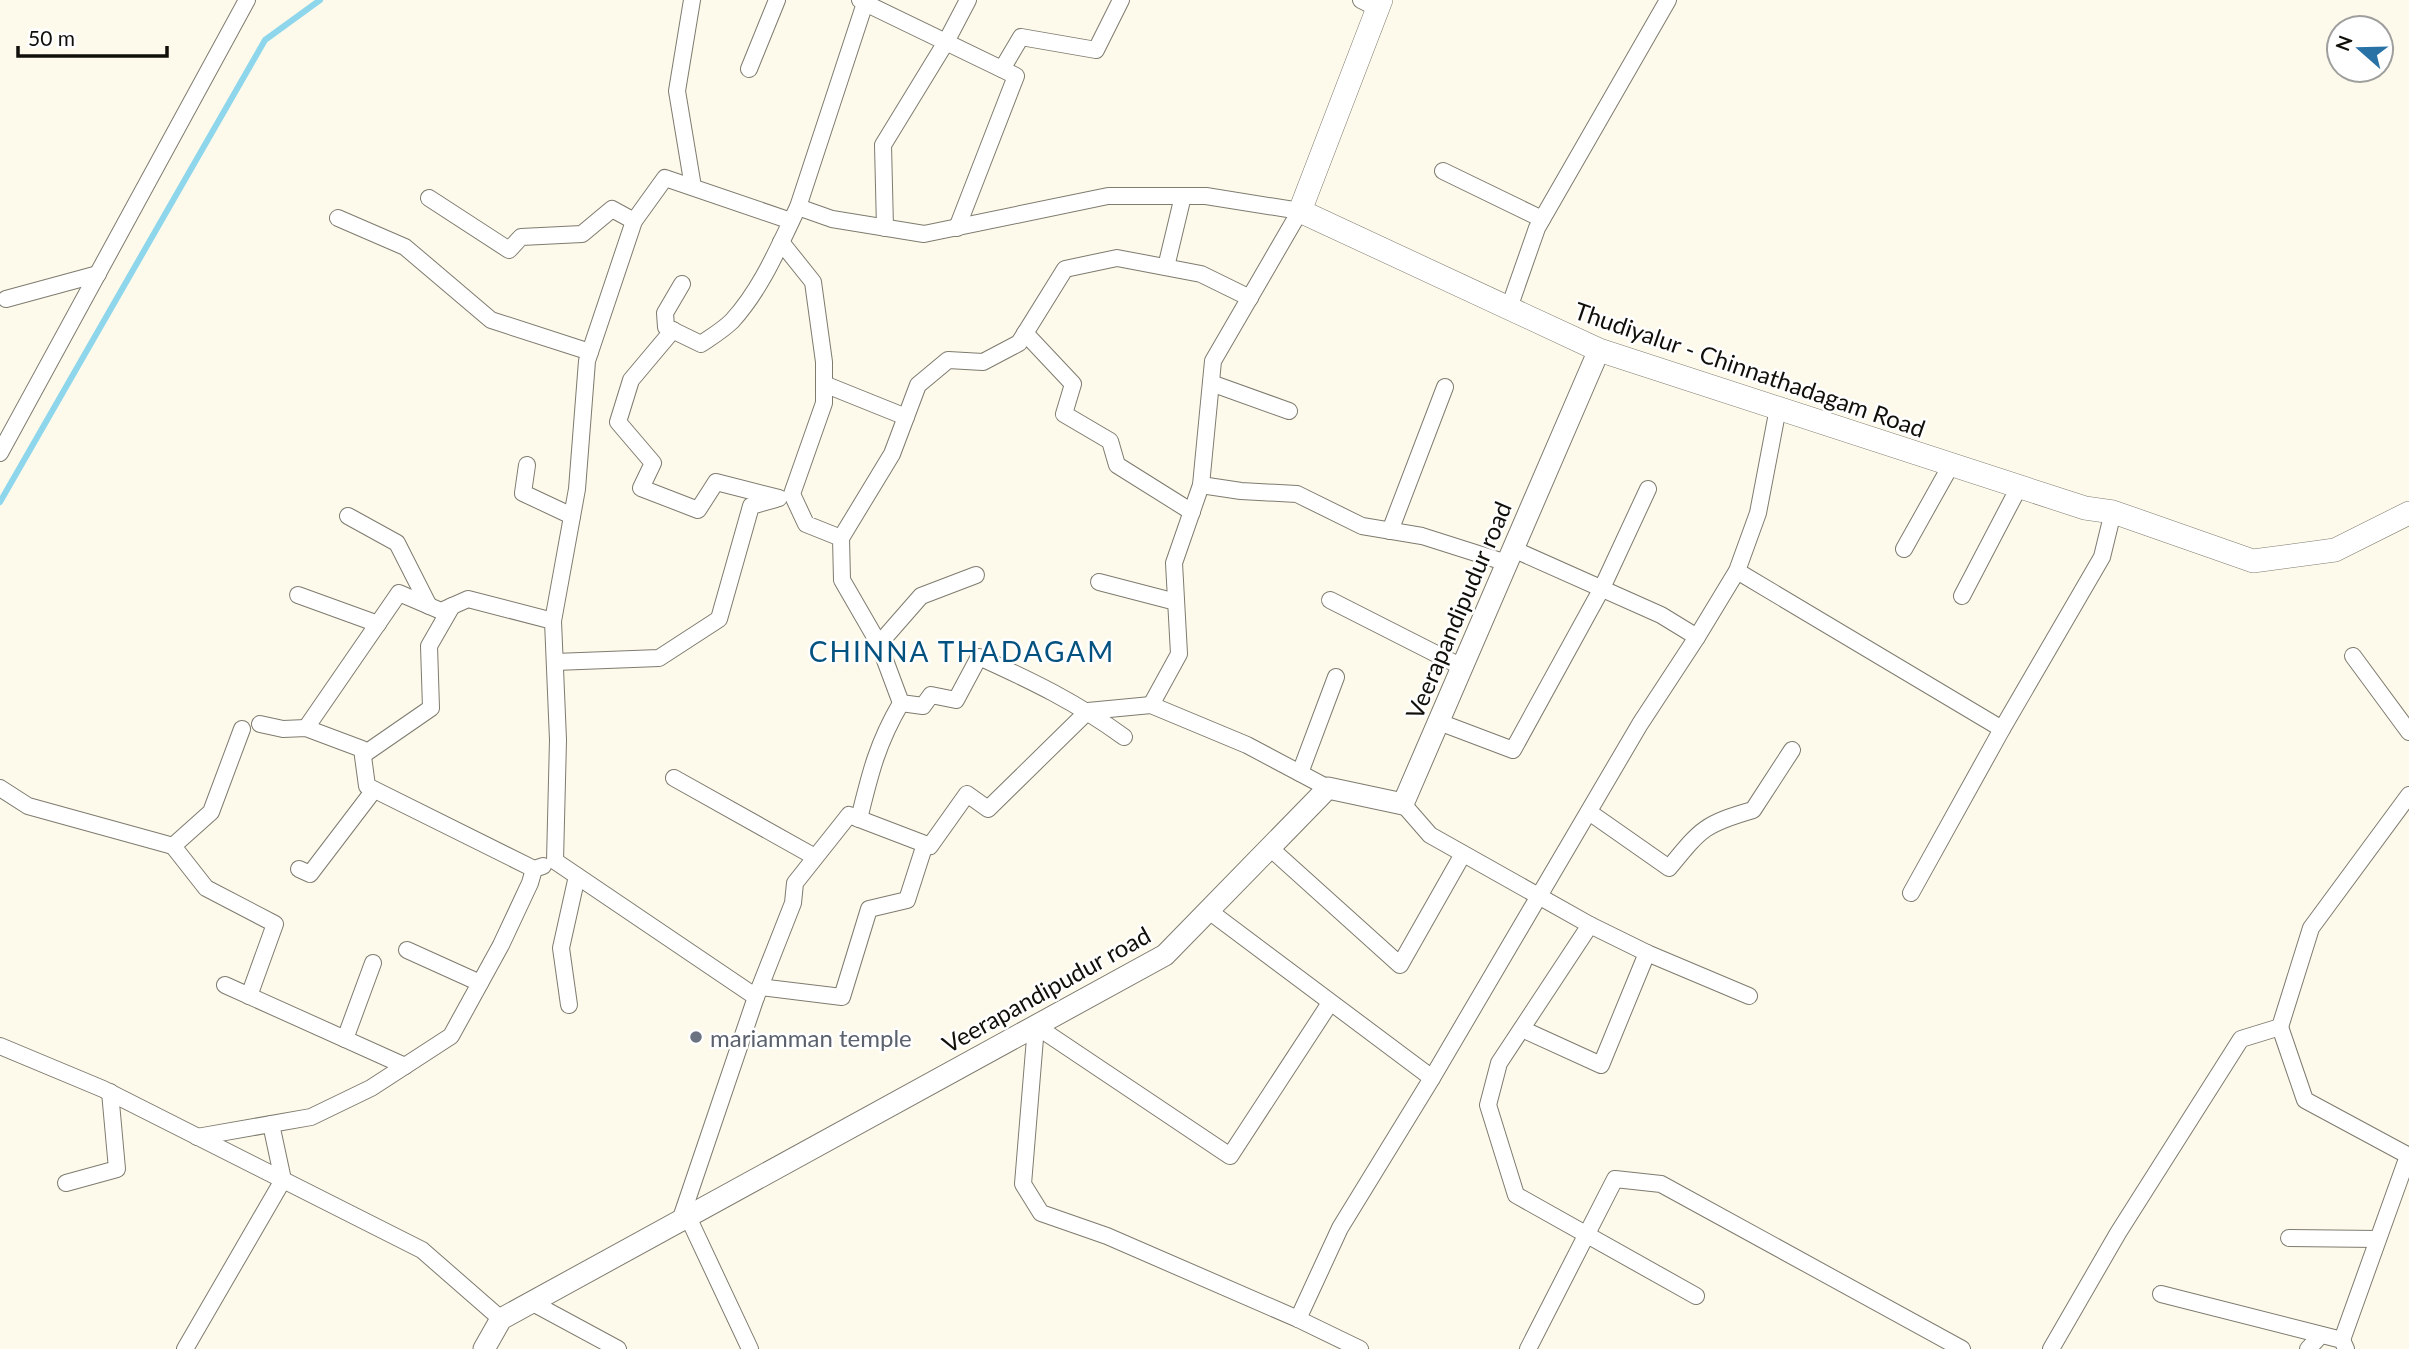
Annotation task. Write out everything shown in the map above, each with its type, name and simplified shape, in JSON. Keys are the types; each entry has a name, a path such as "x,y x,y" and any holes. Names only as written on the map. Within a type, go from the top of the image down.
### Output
{"main road":[{"path":"1300,211 1373,3"},
{"name":"Thudiyalur - Chinnathadagam Road","path":"1300,211 1599,350 2085,508 2113,512 2253,561 2335,550 2409,513"}],"street":[{"path":"0,453 247,0"},
{"path":"692,0 677,91 693,187"},
{"path":"749,69 777,0"},
{"path":"885,228 883,145 946,42 968,0"},
{"path":"1509,308 1537,228 1668,0"},
{"path":"682,284 665,313 666,327 701,344 730,323 751,297 794,214 863,1 1016,76 957,228"},
{"path":"1002,69 1021,37 1096,50 1117,1"},
{"path":"1443,171 1542,219"},
{"path":"555,861 558,740 553,621 577,489 587,361 634,221 665,178 794,214 924,234 1108,196 1206,196 1300,211 1213,360 1201,485 1174,563 1179,654 1151,705"},
{"path":"1166,267 1183,196"},
{"path":"429,198 509,250 521,237 582,234 612,209 634,221"},
{"path":"338,218 405,247 491,320 590,352"},
{"path":"781,242 813,282 824,362 824,403 786,496"},
{"path":"901,703 879,644 842,580 841,538 892,454 918,385 948,360 982,362 1019,342 1065,269 1117,258 1201,274 1250,298"},
{"path":"6,299 98,274"},
{"path":"673,330 631,380 618,422 653,463 641,488 698,510 716,482 786,496 806,524 841,538"},
{"path":"1025,333 1073,384 1064,414 1110,440 1117,465 1192,512"},
{"name":"Veerapandipudur road","path":"1403,804 1599,350"},
{"path":"1211,383 1289,411"},
{"path":"824,384 906,417"},
{"path":"1390,531 1445,387"},
{"path":"1298,1319 1340,1228 1540,897 1640,724 1737,571 1758,513 1778,408"},
{"path":"527,465 523,493 572,516"},
{"path":"1905,550 1951,465"},
{"path":"1201,485 1241,491 1297,494 1362,526 1422,536 1510,556 1602,589 1661,615 1697,637"},
{"path":"1962,596 2019,487"},
{"path":"1439,722 1513,750 1602,589 1648,489"},
{"path":"555,662 659,657 719,619 751,506 786,496"},
{"path":"1911,892 2102,557 2113,512"},
{"path":"348,516 397,543 429,606"},
{"path":"1737,571 2002,729"},
{"path":"879,644 921,596 976,575"},
{"path":"1099,582 1176,602"},
{"path":"306,728 399,593 441,611 468,599 553,621"},
{"path":"298,596 378,624"},
{"path":"1330,600 1462,667"},
{"path":"363,755 431,708 429,646 452,606"},
{"path":"2353,656 2409,732"},
{"path":"901,703 923,706 931,695 956,700 979,657 1041,685 1088,711 1124,737"},
{"path":"1300,773 1336,677"},
{"path":"859,819 882,735 901,703"},
{"path":"750,1349 684,1219 758,992 793,903 795,883 849,815 930,846 967,793 988,809 1088,711 1151,705 1247,745 1328,788 1403,804 1430,835 1590,925 1647,953 1749,996"},
{"path":"260,724 283,729 306,728 362,749 367,786 534,869 555,861"},
{"path":"173,846 211,812 242,729"},
{"path":"1588,812 1669,868 1700,831 1717,820 1753,810 1792,750"},
{"path":"674,778 815,857"},
{"path":"0,788 28,806 173,846 206,888 275,925 249,996"},
{"name":"Veerapandipudur road","path":"501,1319 1165,955 1328,788"},
{"path":"299,869 310,874 374,790"},
{"path":"2161,1294 2321,1335 2344,1345 2378,1239 2409,1156 2305,1100 2280,1027 2311,928 2409,795"},
{"path":"555,861 758,992 842,997 869,909 906,900 925,844"},
{"path":"1270,848 1400,965 1463,854"},
{"path":"197,1137 311,1117 371,1088 452,1036 501,945 534,869"},
{"path":"569,1005 561,948 578,876"},
{"path":"1209,911 1432,1078"},
{"path":"1590,925 1499,1063 1488,1105 1516,1195 1696,1296"},
{"path":"407,950 480,983"},
{"path":"1522,1030 1601,1065 1647,953"},
{"path":"345,1039 373,963"},
{"path":"225,985 405,1066"},
{"path":"1330,1003 1230,1156 1036,1026 1023,1184 1041,1213 1107,1236 1298,1319 1360,1349"},
{"path":"2051,1349 2118,1233 2241,1039 2280,1027"},
{"path":"0,1046 110,1092 422,1250 501,1319 484,1349"},
{"path":"66,1183 117,1169 110,1092"},
{"path":"186,1349 283,1180 271,1124"},
{"path":"1528,1349 1615,1178 1661,1184 1962,1349"},
{"path":"2289,1238 2378,1239"},
{"path":"531,1302 618,1349"},
{"path":"2308,1349 2321,1335"}],"waterway":[{"path":"0,502 265,40 320,0"}],"place":[{"name":"mariamman temple","path":"696,1037"}],"district":[{"name":"CHINNA THADAGAM","path":"962,651"}]}
